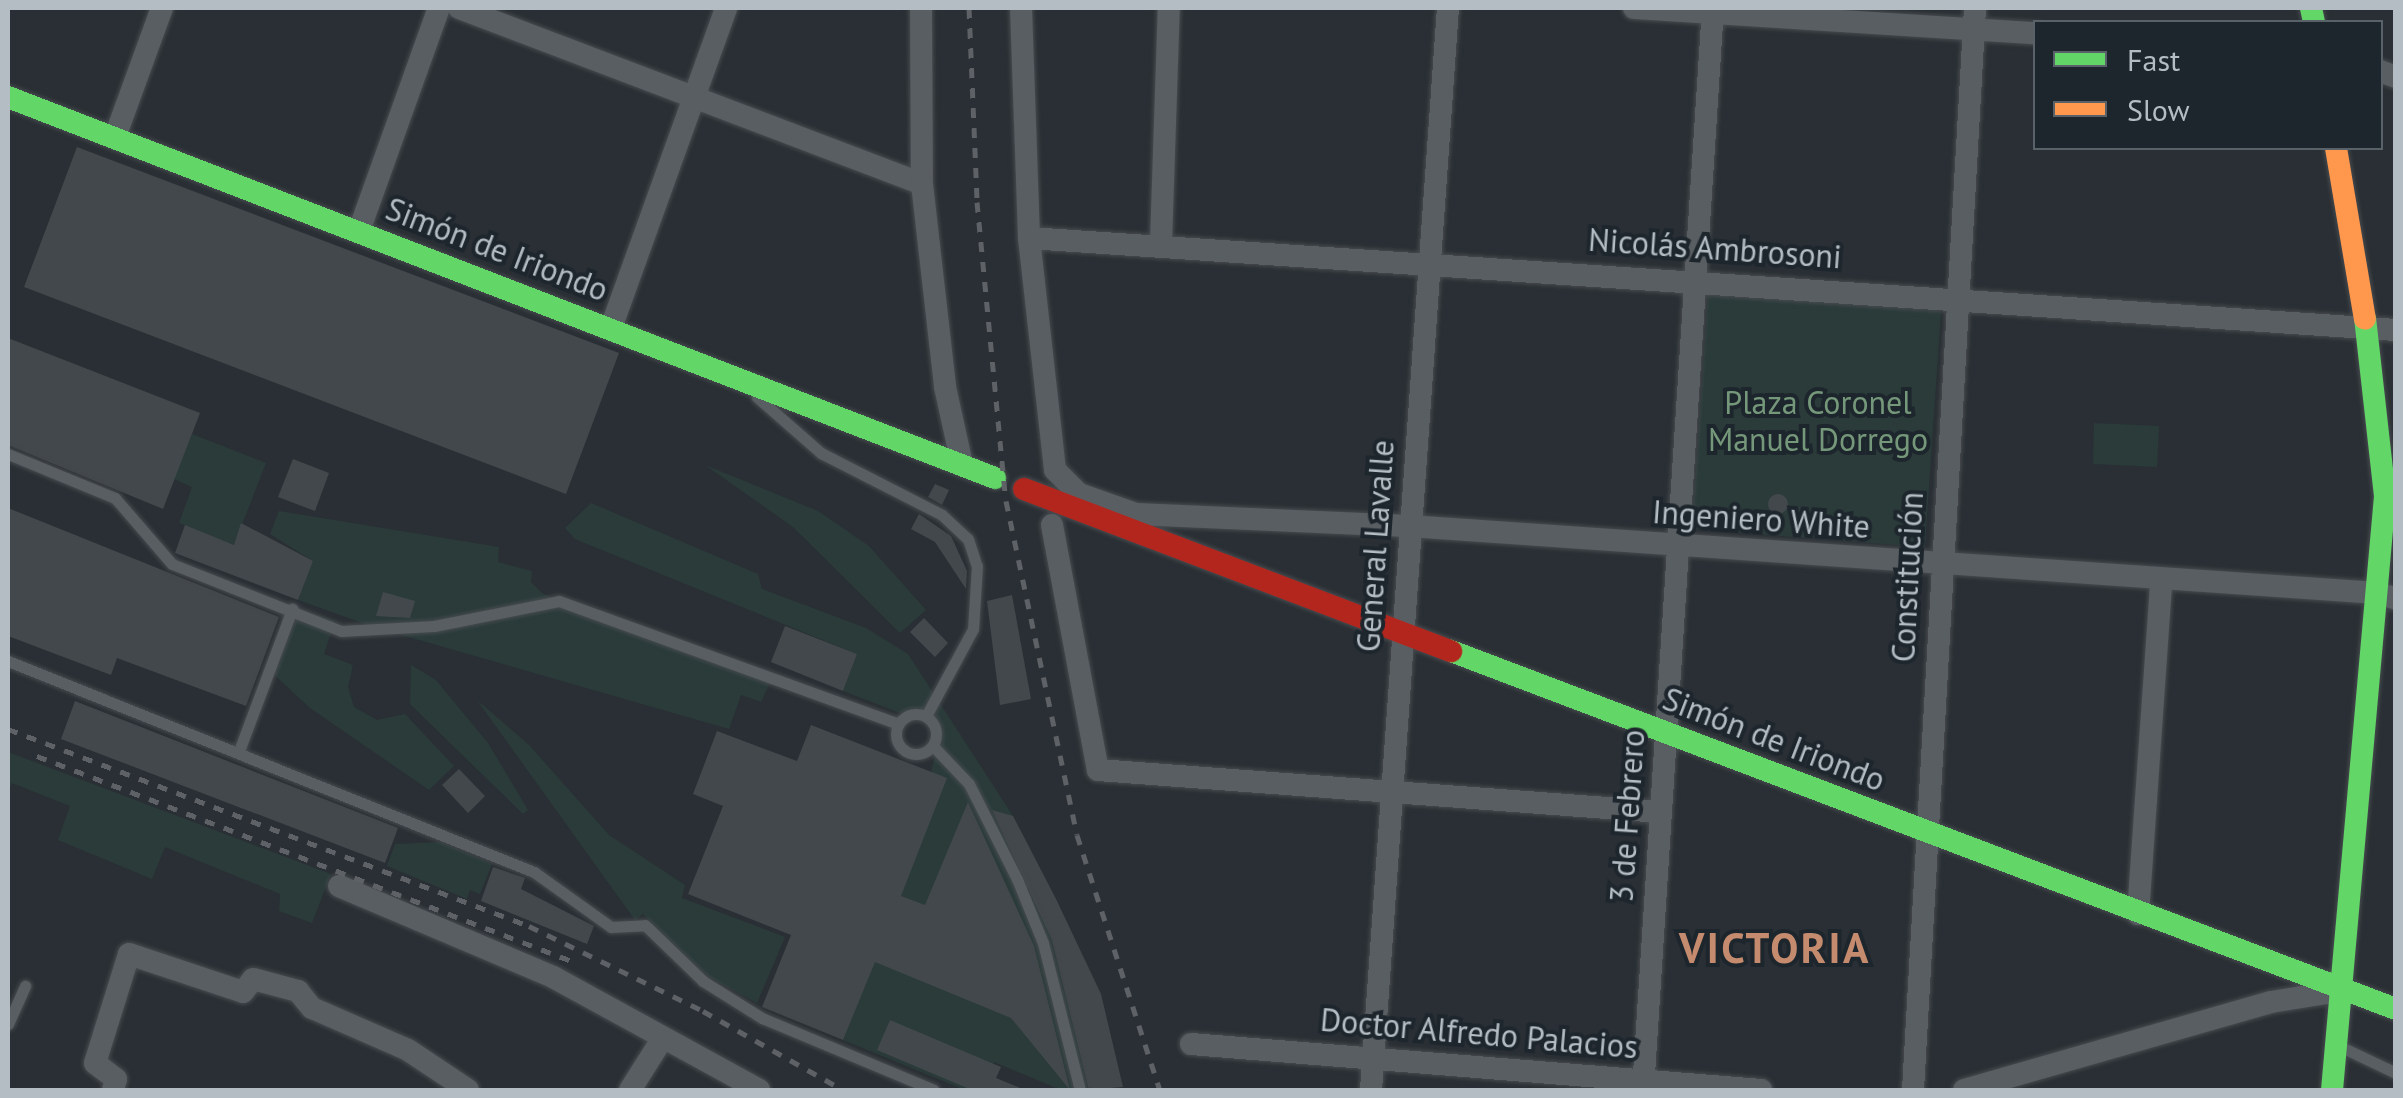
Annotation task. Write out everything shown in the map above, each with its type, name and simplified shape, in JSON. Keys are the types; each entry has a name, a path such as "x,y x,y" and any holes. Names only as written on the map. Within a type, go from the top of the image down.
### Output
{"street":[{"path":"114,137 162,8"},
{"path":"359,231 439,8"},
{"path":"459,8 922,184"},
{"path":"611,328 726,8"},
{"path":"921,8 922,184 944,387 962,464"},
{"path":"1021,8 1029,238"},
{"path":"1161,243 1169,8"},
{"name":"General Lavalle","path":"1371,1090 1388,789 1448,8"},
{"path":"1634,8 1974,18 2033,31"},
{"name":"3 de Febrero","path":"1643,1085 1713,10"},
{"name":"Constitución","path":"1913,1090 1939,564 1974,18"},
{"name":"Simón de Iriondo","path":"8,97 995,478"},
{"path":"2332,1090 2386,596 2384,477 2366,326 2336,150"},
{"name":"Simón de Iriondo","path":"1029,238 1055,470 1079,494 1133,521 1400,632 2396,1009"},
{"name":"Nicolás Ambrosoni","path":"1029,238 1161,243 2396,330"},
{"path":"1024,489 1133,521"},
{"name":"Ingeniero White","path":"1133,521 1409,526 2386,596"},
{"path":"1052,525 1098,770 1660,812"},
{"path":"2138,914 2162,582"},
{"path":"339,886 553,978 661,1041 759,1090"},
{"path":"113,1090 116,1079 95,1063 129,954 243,992 253,979 298,991 312,1008 408,1050 468,1090"},
{"path":"1964,1090 2271,1002 2344,990"},
{"path":"630,1090 661,1041"},
{"name":"Doctor Alfredo Palacios","path":"1191,1044 1372,1057 1643,1085 1761,1090"}],"lane":[{"path":"736,376 821,453 942,514 968,540 977,566 973,629 926,716"},
{"path":"8,454 115,498 172,564 357,633 559,602 898,724"},
{"path":"239,751 292,610"},
{"path":"8,661 534,872 611,927 645,925 732,1002 934,1090"},
{"path":"933,746 908,753 896,737 898,724 907,715 926,716 935,726 933,746 969,784 1018,878 1042,942 1080,1090"},
{"path":"8,1024 25,986"},
{"path":"2338,1045 2396,1073"}],"green space":[{"name":"Plaza Coronel Manuel Dorrego","path":"1708,293 1941,311 1925,547 1692,529"},
{"path":"2094,423 2159,426 2157,467 2093,464"},
{"path":"192,434 266,463 234,545 179,523 192,487 174,479"},
{"path":"705,465 818,511 869,546 926,610 900,633 793,527"},
{"path":"591,503 758,574 762,589 866,628 908,654 1013,816 1056,899 1092,984 1097,1087 1061,1090 994,1062 982,1090 965,1090 843,1040 907,879 941,728 924,709 900,713 843,691 857,654 575,539 565,528"},
{"path":"279,511 499,547 498,562 532,571 531,582 543,594 773,676 761,702 741,695 729,729 374,627 298,600 313,561 270,534"},
{"path":"290,605 335,621 324,654 353,665 348,687 354,707 377,720 405,714 454,766 429,790 310,708 266,667"},
{"path":"411,665 436,680 488,743 528,810 523,814 410,704"},
{"path":"477,700 529,745 609,835 685,885 682,898 785,937 757,1003 707,976 643,914 635,920"},
{"path":"8,752 331,874 312,923 279,911 280,894 165,847 152,879 58,840 70,806 12,783 8,791"},
{"path":"441,842 492,864 480,894 470,890 467,899 387,866 395,844"}],"building":[{"path":"77,147 619,353 566,494 24,287"},
{"path":"8,338 200,413 163,509 8,445"},
{"path":"293,459 329,473 315,511 278,497"},
{"path":"935,484 949,490 942,505 928,497"},
{"path":"1778,494 1788,504 1778,514 1768,504"},
{"path":"8,508 279,617 246,706 117,658 111,675 8,636"},
{"path":"919,514 951,536 967,571 966,589 935,542 911,529"},
{"path":"241,523 313,561 298,600 175,553 185,525 234,545"},
{"path":"383,592 415,601 410,618 376,616"},
{"path":"1012,595 1031,699 1000,705 987,601"},
{"path":"924,618 948,643 935,657 910,632"},
{"path":"785,626 857,654 843,691 771,662"},
{"path":"75,701 398,828 385,863 61,739"},
{"path":"811,725 947,778 901,896 925,905 968,802 1034,946 1070,1090 1011,1018 875,962 843,1040 762,1007 791,935 688,894 723,806 693,794 717,731 797,761"},
{"path":"459,769 485,796 468,813 442,785"},
{"path":"992,810 1013,816 1101,994 1123,1087 1089,1090 1052,940"},
{"path":"493,867 525,878 521,889 594,926 587,944 481,901"},
{"path":"890,1020 1001,1067 996,1078 1025,1090 972,1090 877,1050"}],"railway":[{"path":"969,8 977,202 1006,501 1077,835 1160,1090"},
{"path":"8,729 529,926 703,1011 843,1090"},
{"path":"37,756 569,960"}],"traffic: fast":[{"path":"2311,8 2314,20"},
{"path":"8,97 995,478"},
{"path":"2332,1090 2385,496 2365,319"},
{"path":"1451,651 2396,1009"}],"traffic: slow":[{"path":"2336,150 2365,319"}],"traffic: jam":[{"path":"1024,489 1451,651"}],"district":[{"name":"VICTORIA","path":"1775,948"}]}
